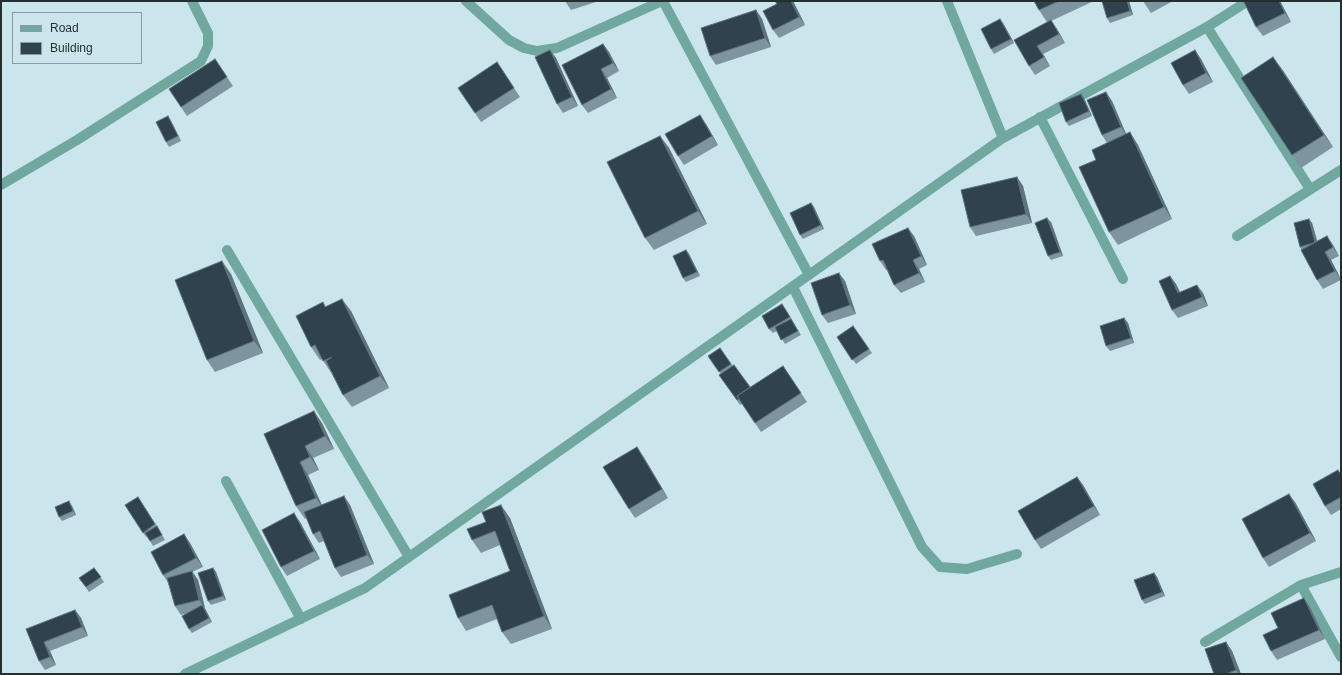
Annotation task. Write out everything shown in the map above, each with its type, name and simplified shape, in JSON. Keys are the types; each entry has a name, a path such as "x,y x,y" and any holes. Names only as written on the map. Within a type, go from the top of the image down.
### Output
{"street":[{"path":"1,185 77,140 201,60 208,46 208,33 192,1"},
{"path":"466,1 509,40 524,48 537,51 557,48 663,1 809,275"},
{"path":"947,1 1003,138"},
{"path":"191,673 365,588 1003,138 1207,27 1248,1"},
{"path":"1207,27 1310,189"},
{"path":"1040,118 1123,280"},
{"path":"1237,236 1341,170"},
{"path":"227,250 409,557"},
{"path":"793,287 922,546 940,567 967,569 1017,554"},
{"path":"226,481 301,619"},
{"path":"1205,642 1301,585 1341,572"},
{"path":"1301,585 1341,657"}],"building":[{"path":"775,1 791,1 799,17 773,30 763,11 777,4"},
{"path":"1034,1 1059,1 1039,10"},
{"path":"1102,1 1127,1 1130,11 1107,18"},
{"path":"1279,1 1285,13 1256,27 1244,2"},
{"path":"756,10 765,38 710,56 701,28"},
{"path":"1000,19 1011,39 991,49 981,29"},
{"path":"1051,20 1059,34 1037,46 1044,57 1029,66 1014,40"},
{"path":"603,44 613,63 601,69 611,89 582,105 562,65"},
{"path":"550,50 572,97 557,104 535,57"},
{"path":"1195,50 1206,73 1183,85 1171,63"},
{"path":"1273,57 1324,135 1292,155 1241,78"},
{"path":"215,59 227,77 181,107 169,89"},
{"path":"497,62 514,88 475,113 458,88"},
{"path":"1106,92 1121,127 1102,135 1087,100"},
{"path":"1081,94 1089,111 1066,122 1059,103"},
{"path":"700,115 712,136 678,156 665,134"},
{"path":"168,116 178,136 166,142 156,122"},
{"path":"1130,132 1164,207 1109,232 1079,167 1096,160 1092,150"},
{"path":"660,136 698,211 645,238 607,162"},
{"path":"1017,177 1026,214 970,227 961,190"},
{"path":"811,203 821,225 800,235 790,213"},
{"path":"1047,218 1060,252 1048,256 1035,223"},
{"path":"1309,219 1315,242 1300,247 1294,223"},
{"path":"908,228 921,256 913,260 919,273 894,285 883,260 880,261 872,244"},
{"path":"1327,236 1333,247 1325,252 1335,271 1317,280 1301,250"},
{"path":"686,250 697,272 683,278 673,256"},
{"path":"222,261 254,341 207,360 175,280"},
{"path":"839,273 850,305 822,315 811,283"},
{"path":"1170,276 1178,293 1197,285 1202,297 1172,310 1159,281"},
{"path":"342,299 380,376 343,395 326,361 332,357 323,361 315,345 311,347 296,316 323,302 325,307"},
{"path":"782,304 790,317 769,329 762,316"},
{"path":"1124,318 1131,338 1106,346 1100,326"},
{"path":"791,319 798,331 781,340 775,327"},
{"path":"853,326 869,349 852,360 837,337"},
{"path":"720,348 731,364 719,372 708,356"},
{"path":"734,365 750,387 737,396 739,399 737,400 719,375"},
{"path":"783,366 801,393 755,423 737,396"},
{"path":"314,411 325,436 305,446 310,457 300,462 316,498 296,506 264,434"},
{"path":"637,447 662,489 629,509 603,467"},
{"path":"1338,470 1341,475 1341,497 1325,506 1313,484"},
{"path":"1077,477 1094,506 1035,540 1018,511"},
{"path":"1289,494 1310,533 1263,558 1242,519"},
{"path":"344,496 367,555 335,568 320,531 313,534 304,512"},
{"path":"138,497 155,524 143,533 125,505"},
{"path":"69,501 73,511 59,517 55,507"},
{"path":"501,505 544,616 502,632 492,605 458,618 449,595 510,571 495,531 472,540 467,529 486,522 482,512"},
{"path":"294,513 314,551 281,567 262,530"},
{"path":"157,526 162,535 150,541 145,533"},
{"path":"184,534 196,558 163,575 151,552"},
{"path":"94,568 101,577 86,587 79,578"},
{"path":"213,568 223,596 208,601 198,573"},
{"path":"192,571 199,600 175,606 167,578"},
{"path":"1154,573 1162,592 1142,600 1134,580"},
{"path":"1304,598 1319,630 1271,651 1263,635 1278,628 1271,613"},
{"path":"202,605 209,618 189,629 182,616"},
{"path":"75,610 82,627 44,642 50,657 39,661 26,629"},
{"path":"1226,642 1236,670 1226,674 1214,674 1205,649"}]}
